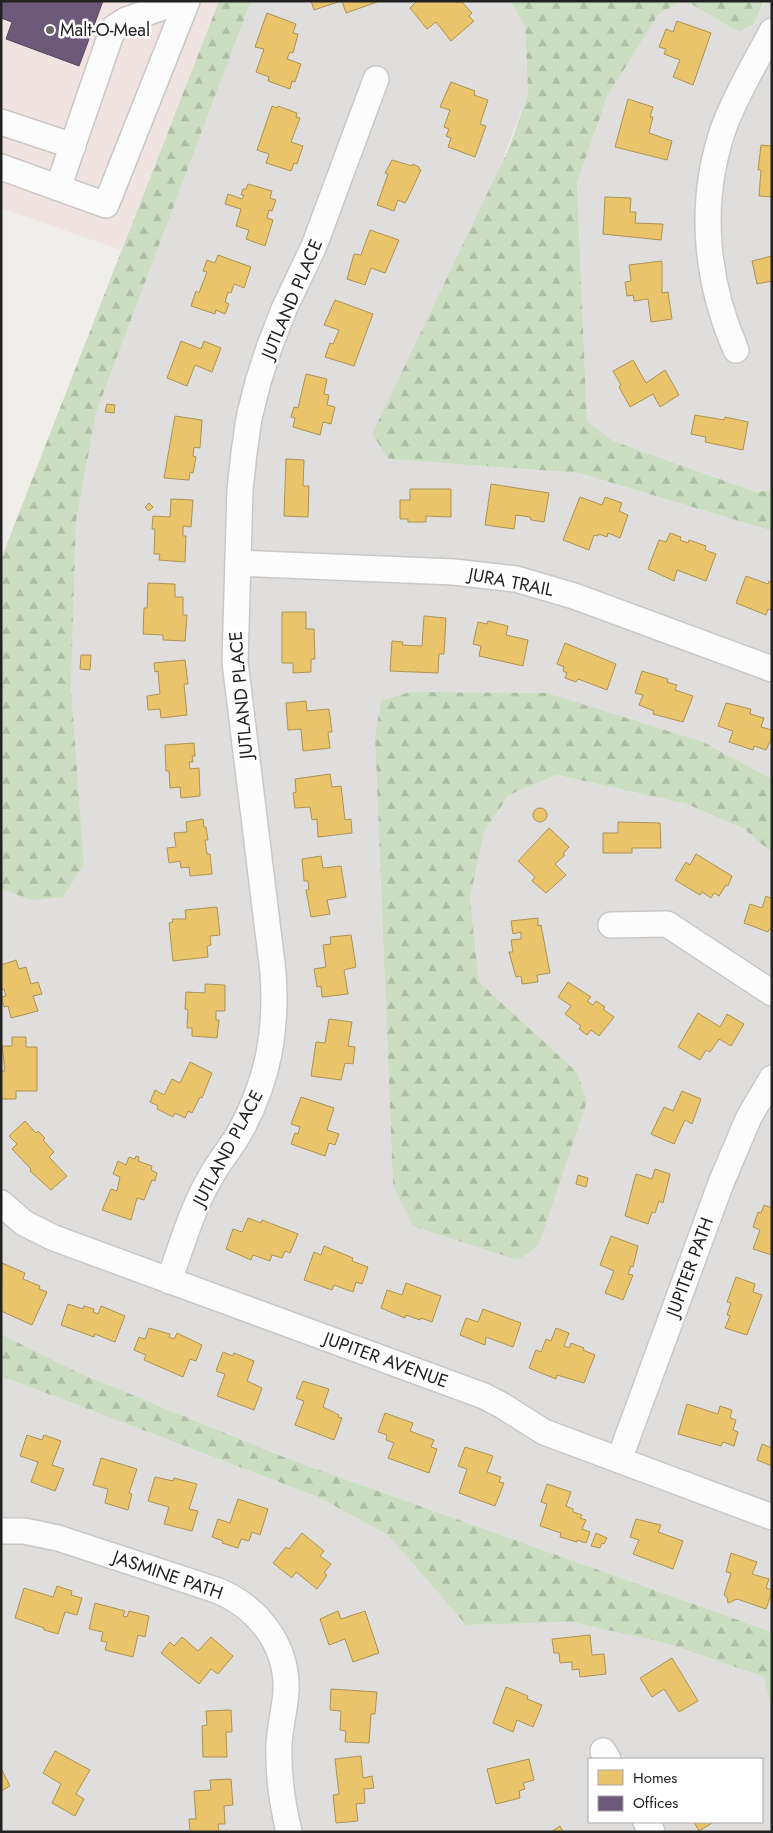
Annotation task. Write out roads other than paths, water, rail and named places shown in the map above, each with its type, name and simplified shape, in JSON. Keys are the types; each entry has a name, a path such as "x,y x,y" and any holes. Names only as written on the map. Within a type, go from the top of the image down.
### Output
{"street":[{"path":"58,188 110,38 116,27 126,20 180,1"},
{"path":"1,167 106,206 187,1"},
{"path":"736,350 714,287 708,253 709,188 725,126 772,31"},
{"name":"JUTLAND PLACE","path":"169,1280 199,1201 210,1178 241,1130 261,1086 268,1063 274,1018 273,972 235,662 240,490 250,418 258,382 276,328 314,246 376,79"},
{"path":"1,122 73,146"},
{"name":"JURA TRAIL","path":"238,563 454,572 516,579 574,596 772,669"},
{"path":"611,925 667,924 772,993"},
{"name":"JUPITER PATH","path":"619,1460 731,1159 749,1117 772,1078"},
{"name":"JUPITER AVENUE","path":"1,1203 24,1223 41,1233 484,1396 544,1432 772,1516"},
{"name":"JASMINE PATH","path":"1,1531 24,1531 58,1538 216,1590 234,1598 260,1620 279,1652 284,1670 286,1689 279,1743 280,1779 289,1832"}],"place":[{"name":"Malt-O-Meal","path":"50,30"}]}
